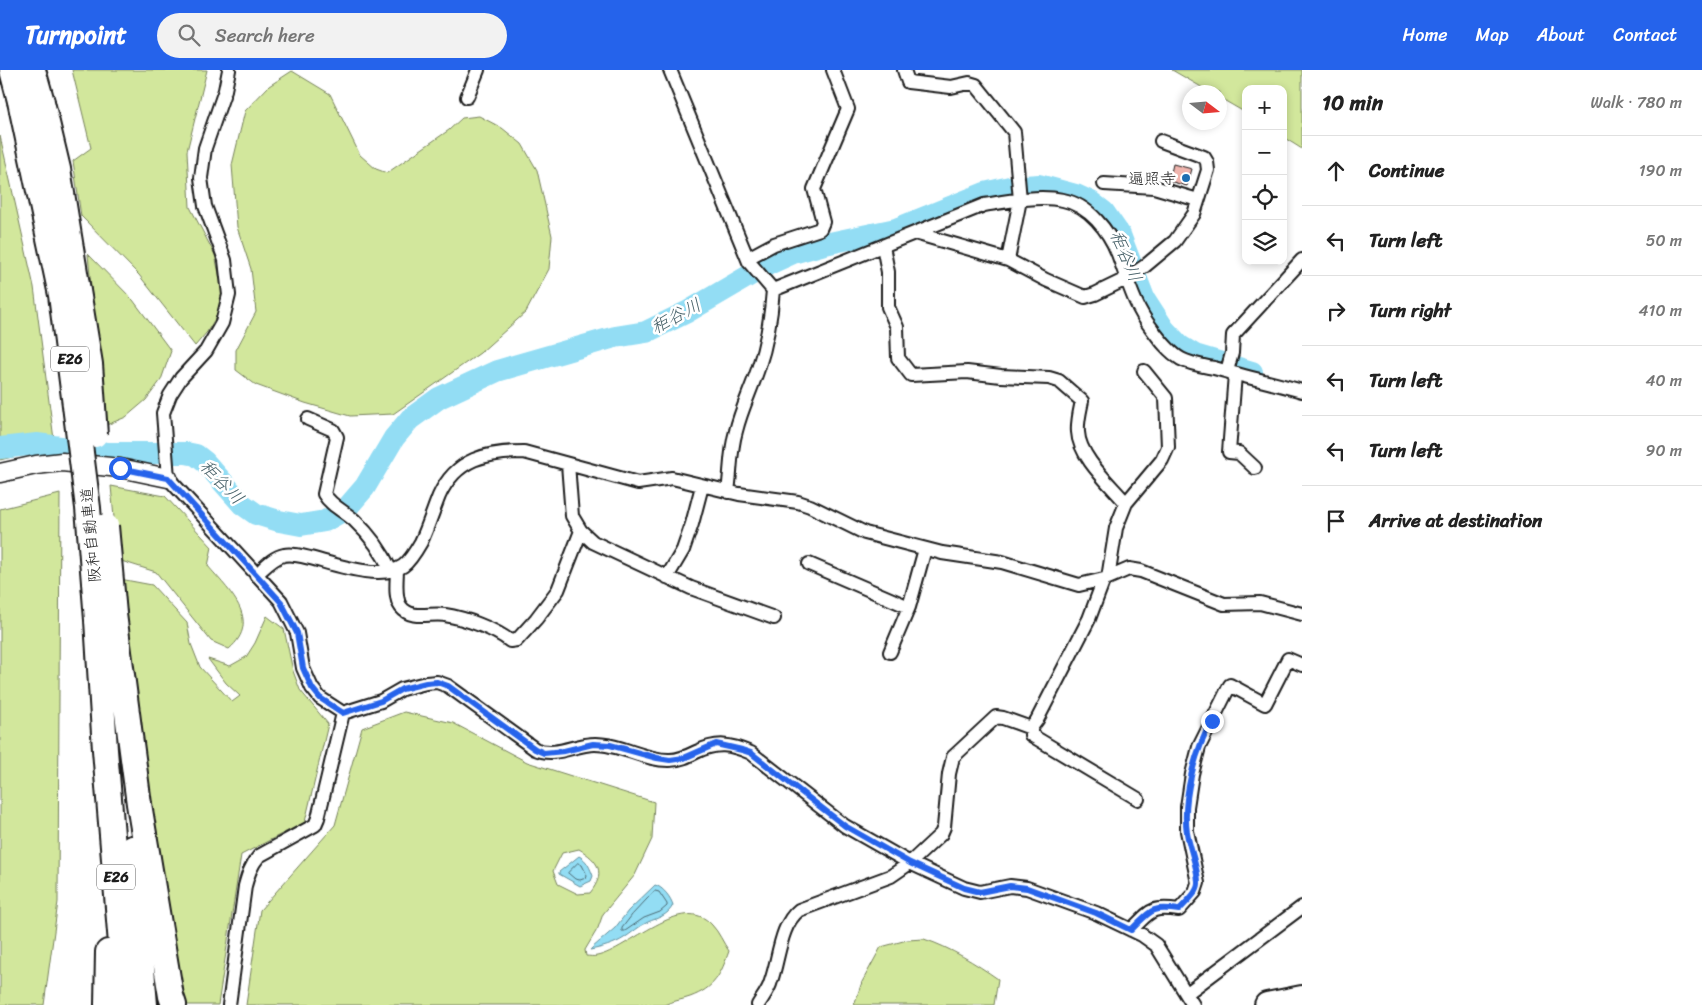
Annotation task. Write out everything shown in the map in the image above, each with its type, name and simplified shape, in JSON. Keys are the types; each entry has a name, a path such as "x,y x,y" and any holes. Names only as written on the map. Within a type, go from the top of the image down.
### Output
{"highway":[{"name":"阪和自動車道","path":"12,70 31,102"},
{"name":"阪和自動車道","path":"34,70 31,102 61,295 88,508 106,617 124,759 145,1005"},
{"name":"阪和自動車道","path":"106,617 105,750 126,1005"},
{"path":"106,617 174,1005"},
{"path":"105,750 108,967 106,1005"},
{"path":"1268,1005 1302,998"}],"street":[{"path":"168,478 164,413 170,395 181,378 206,351 222,323 229,295 225,260 205,206 200,178 205,148 225,90 229,70"},
{"path":"467,97 478,70"},
{"path":"670,70 749,260 772,290 769,330 736,429 731,451 731,472 728,492"},
{"path":"749,260 759,251 774,244 820,229 823,222 814,189 848,109 833,70"},
{"path":"904,70 908,82 952,87 969,83 976,85 1014,132 1020,200 1008,260"},
{"path":"916,233 1008,260 1046,280 1085,297 1095,294 1127,278 1145,266 1175,241 1194,214 1208,170 1207,162 1204,157 1161,141"},
{"path":"1104,184 1154,187 1198,200"},
{"path":"772,290 984,204 1020,200 1064,200 1090,213 1110,238 1127,278 1132,297 1145,320 1164,346 1182,360 1302,391"},
{"path":"883,246 888,272 888,307 897,327 898,358 911,375 967,372 1001,376 1049,378 1059,381 1082,401 1078,431 1080,443 1090,461 1126,502"},
{"path":"1255,468 1239,453 1229,452 1233,335 1302,260"},
{"path":"1138,799 1031,735 1031,728 1037,720 1089,619 1106,579 1116,528 1126,502 1162,460 1168,447 1166,398 1144,371"},
{"path":"308,419 333,430 337,437 324,494 328,500 353,520 377,545 394,570 398,602 402,609 416,615 444,614 501,634 510,641 516,640 536,619 558,590 581,531"},
{"path":"256,575 274,559 284,555 297,555 373,572 394,570 404,566 426,532 447,480 461,466 480,456 505,452 524,452 638,483 672,478 728,492 798,502 865,533 942,554 1002,562 1079,585 1106,579 1129,569 1141,571 1224,604 1260,603 1302,614"},
{"path":"0,473 36,465 62,462 120,468 168,478 281,602 297,633 303,668 312,688 320,698 343,713"},
{"path":"568,464 572,516 581,531 593,542 692,588 774,618"},
{"path":"667,577 683,550 702,486"},
{"path":"890,652 909,607 925,549"},
{"path":"809,564 909,607"},
{"path":"1131,930 1153,909 1179,910 1195,892 1198,883 1187,831 1187,807 1192,774 1198,747 1230,685 1265,704 1288,659 1302,666"},
{"path":"343,713 381,701 402,689 437,682 448,686 535,749 544,753 564,751 593,744 610,745 670,760 684,758 716,744 730,746 751,753 845,826 910,863 964,888 980,892 1010,886 1027,888 1096,913 1142,935 1156,946 1190,1000 1302,908"},
{"path":"229,1005 245,886 249,871 259,856 315,826 343,713"},
{"path":"758,1005 771,984 786,927 791,916 799,910 891,876 910,863 941,834 953,756 996,718 1003,718 1031,728"}],"green space":[{"path":"72,70 207,70 187,151 190,207 215,255 223,293 219,312 207,332 195,346 139,275 81,216 73,161 91,148"},
{"path":"1172,70 1302,70 1302,149 1287,140 1287,85 1242,85 1242,111 1227,102 1227,85 1198,85"},
{"path":"292,71 330,94 360,155 376,169 387,173 449,130 462,118 479,116 502,128 522,144 537,170 552,236 549,269 526,312 480,353 393,414 350,416 305,403 256,385 236,370 236,350 256,312 251,269 237,227 232,165 245,111 269,86"},
{"path":"0,136 34,287 55,447 0,460"},
{"path":"88,254 133,300 171,351 161,380 146,400 126,417 104,426"},
{"path":"111,486 165,496 212,547 208,566 232,595 243,616 243,627 239,638 229,649 211,641 156,572 118,560"},
{"path":"60,494 58,902 44,1005 0,1005 0,509"},
{"path":"120,579 152,585 187,623 191,644 200,667 232,702 240,696 226,683 208,659 230,666 246,657 255,643 267,616 284,629 293,671 300,690 328,724 305,822 241,855 218,1005 185,1005 159,859"},
{"path":"404,712 453,723 527,762 654,802 652,839 635,875 603,914 598,928 585,950 586,956 596,956 610,952 671,918 686,915 700,916 712,925 729,951 716,979 699,993 664,1005 246,1005 260,910 335,825 362,728","holes":["579,849 595,863 599,873 595,886 590,893 578,894 558,884 553,871 562,853"]},
{"path":"924,939 962,956 998,979 994,1005 854,1005 862,982 881,947 907,940"}],"water":[{"path":"579,856 586,862 593,876 591,881 580,886 559,874"},
{"path":"655,885 664,890 672,902 673,905 668,912 616,942 590,950 615,928 628,911"}],"building":[{"path":"1173,164 1192,169 1187,186 1169,181"}],"waterway":[{"name":"秬谷川","path":"0,448 37,444 107,453 186,453 196,455 205,462 242,504 256,514 301,525 325,521 346,509 365,487 394,438 410,419 439,398 497,371 615,337 646,332 687,312 769,264 793,253 825,244 896,229 985,193 1010,187 1039,185 1076,195 1091,202 1104,212 1120,235 1144,298 1164,329 1180,346 1195,355 1252,372"}],"place":[{"name":"遍照寺","path":"1186,178"}],"route":[{"path":"120,468 168,478 281,602 297,633 303,668 312,688 320,698 343,713 381,701 402,689 437,682 448,686 535,749 544,753 564,751 593,744 610,745 670,760 684,758 716,744 730,746 751,753 845,826 910,863 964,888 980,892 1010,886 1027,888 1096,913 1131,930 1153,909 1179,910 1195,892 1198,883 1187,831 1187,807 1198,747 1212,721"}]}
